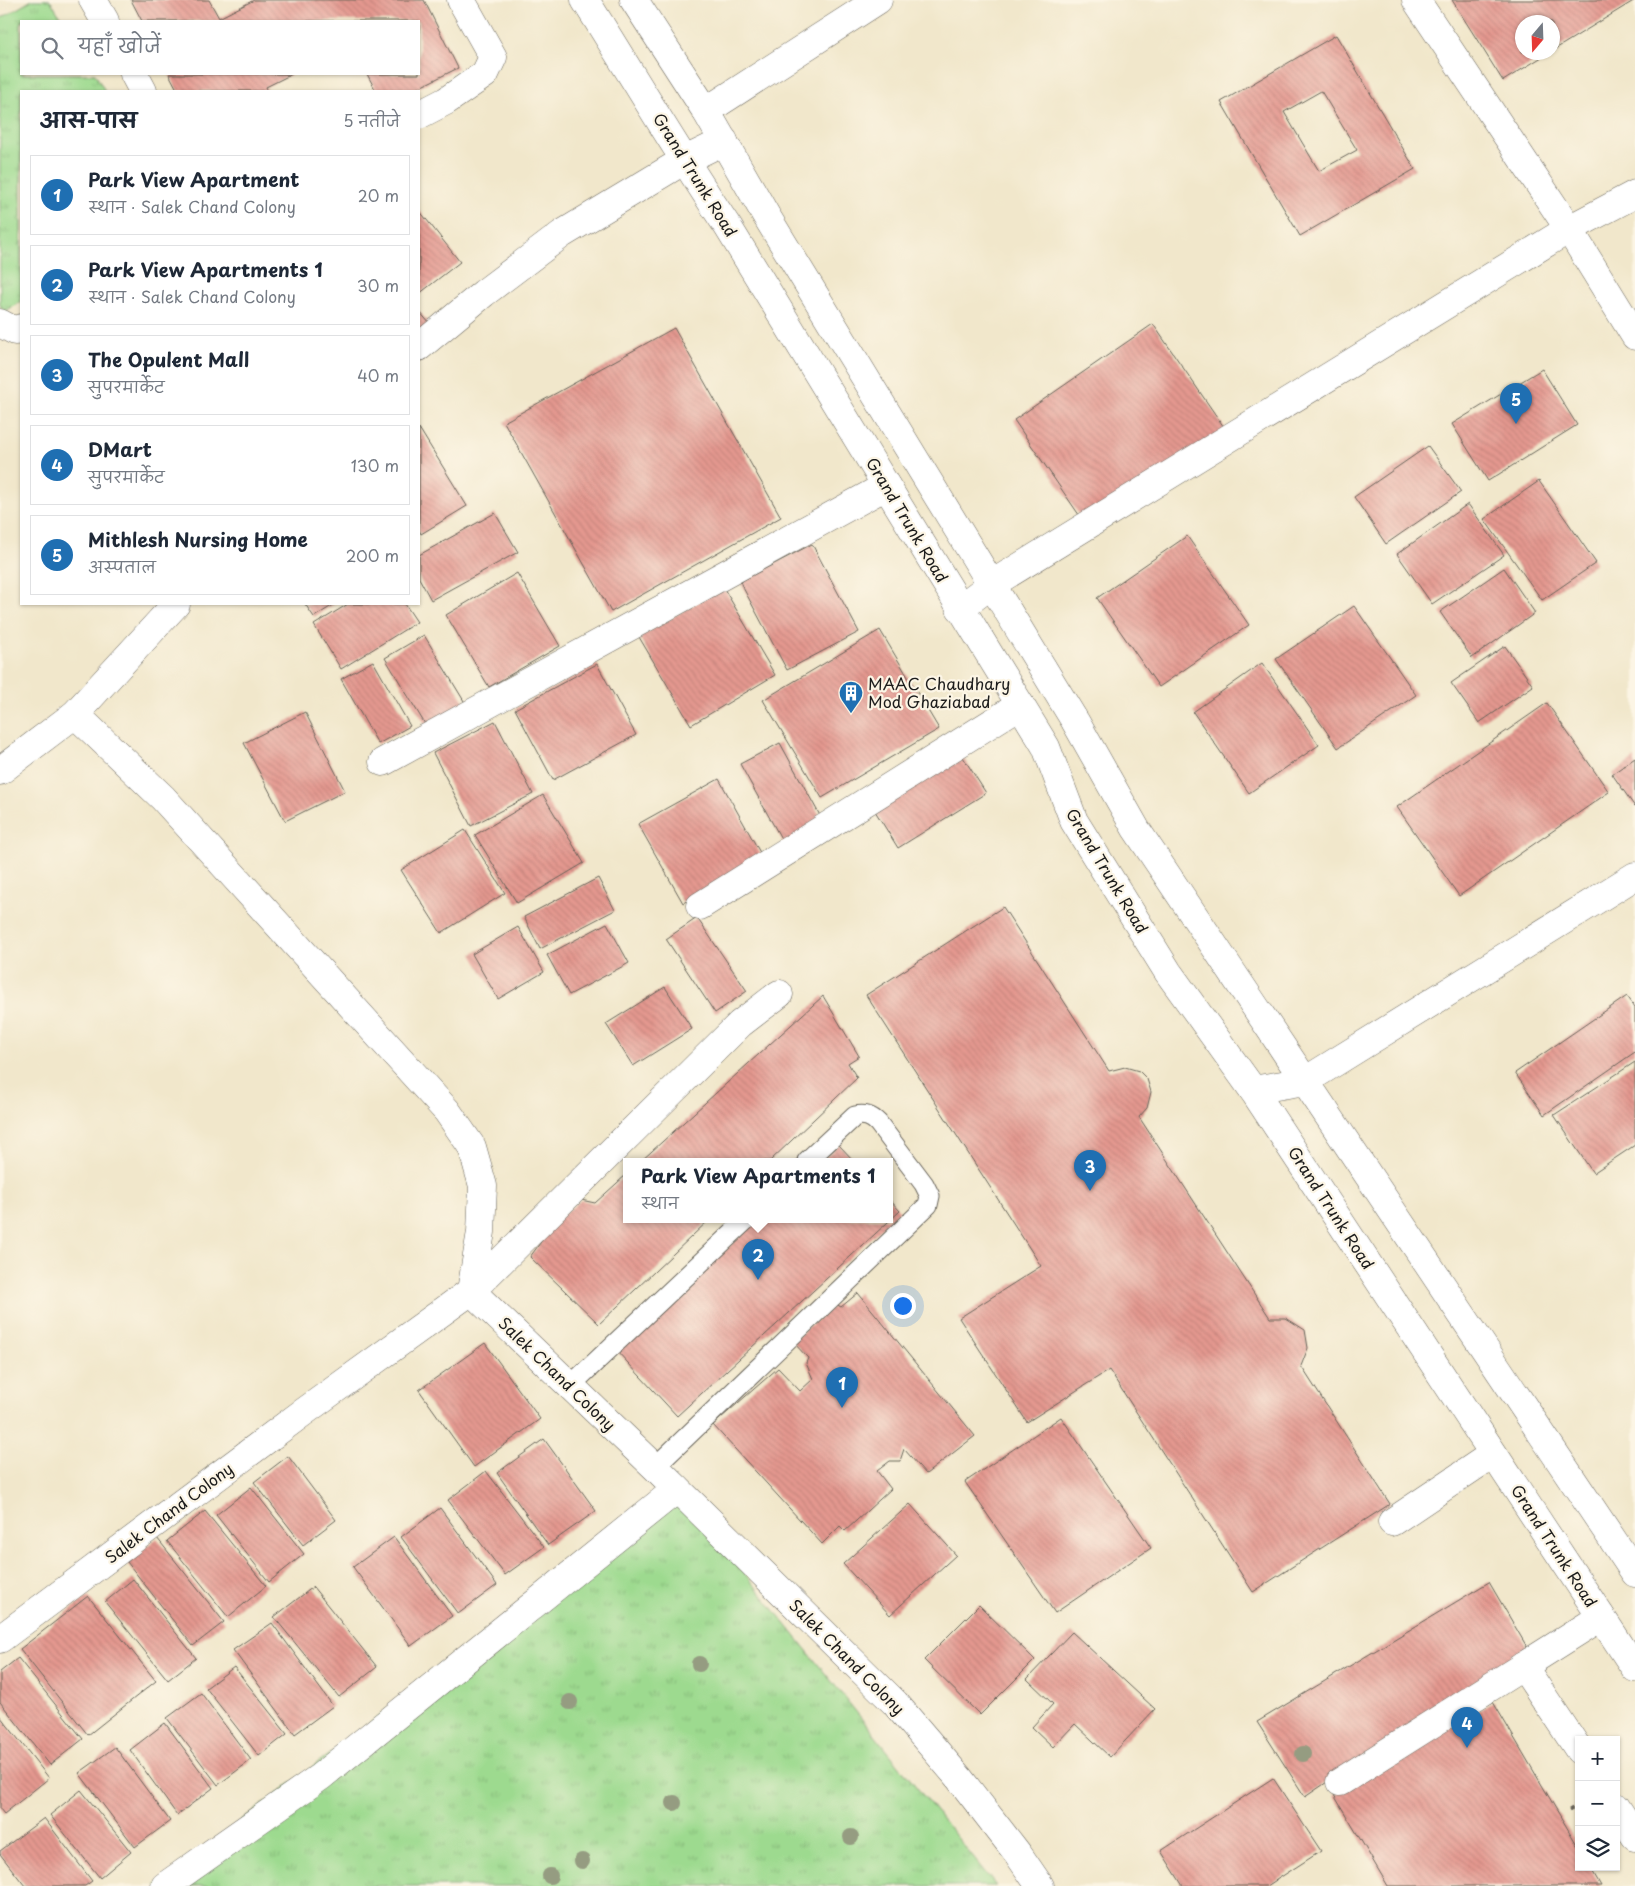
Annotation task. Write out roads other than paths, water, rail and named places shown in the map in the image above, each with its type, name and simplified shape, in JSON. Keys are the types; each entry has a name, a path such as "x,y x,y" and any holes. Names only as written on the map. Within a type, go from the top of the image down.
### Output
{"main road":[{"path":"93,0 104,20"},
{"path":"420,114 446,101 486,74 493,58 461,0"},
{"name":"Grand Trunk Road","path":"585,0 628,67 683,161 728,227 1046,747 1074,821 1168,972 1253,1090 1635,1668"},
{"path":"634,0 706,111 777,234 1075,721 1136,829 1635,1573"},
{"path":"706,111 878,0"},
{"path":"1416,0 1569,229 1635,336"},
{"path":"135,75 142,90"},
{"path":"420,346 484,293 562,234 683,161 724,141"},
{"path":"960,608 992,584 1569,229 1635,194"},
{"path":"0,324 15,331 20,328"},
{"path":"383,762 886,486"},
{"path":"0,771 75,714 175,605"},
{"path":"700,906 1020,705"},
{"path":"75,714 163,798 447,1111 472,1147 483,1186 481,1232 471,1291"},
{"path":"1253,1090 1305,1081 1635,876"},
{"path":"471,1291 740,1024 779,994"},
{"name":"Salek Chand Colony","path":"0,1639 301,1414 471,1291 655,1467 895,1702 959,1778 1018,1854 1040,1886"},
{"path":"1392,1522 1493,1454"},
{"path":"165,1886 320,1777 677,1489"},
{"path":"1340,1782 1601,1617"},
{"path":"1523,1666 1575,1744"},
{"path":"1620,1813 1635,1836"}],"lane":[{"path":"655,1467 928,1205 930,1196 924,1184 872,1117 855,1116 810,1158"},
{"path":"570,1386 743,1223"}],"place":[{"name":"Mithlesh Nursing Home","path":"1516,424"},
{"name":"MAAC Chaudhary Mod Ghaziabad","path":"851,714"},
{"name":"The Opulent Mall","path":"1090,1191"},
{"name":"Park View Apartments 1","path":"758,1280"},
{"name":"Park View Apartment","path":"842,1408"},
{"name":"DMart","path":"1467,1748"}]}
